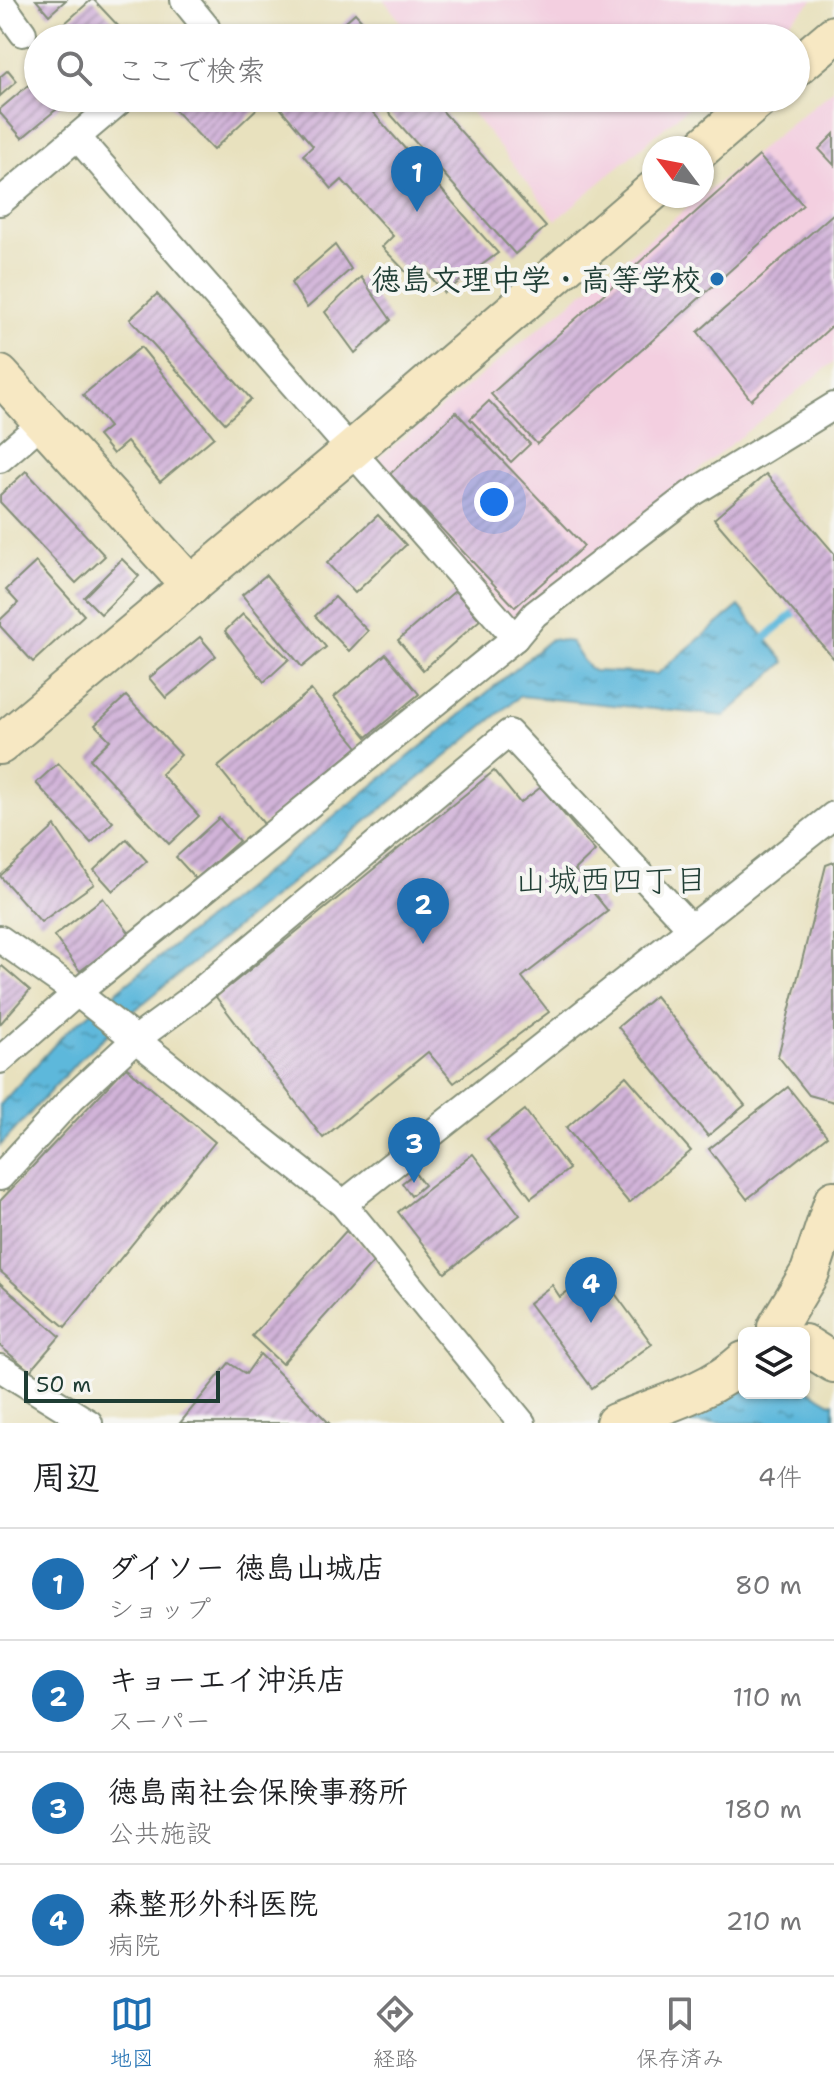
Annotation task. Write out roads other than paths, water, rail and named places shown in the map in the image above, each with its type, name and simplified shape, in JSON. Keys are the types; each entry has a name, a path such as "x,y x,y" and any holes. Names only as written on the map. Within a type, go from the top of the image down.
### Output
{"street":[{"path":"184,0 204,24"},
{"path":"0,1 23,33"},
{"path":"810,55 834,35"},
{"path":"0,202 106,112"},
{"path":"714,138 744,112"},
{"path":"77,137 515,638"},
{"path":"0,745 352,450 642,200"},
{"path":"0,375 191,586"},
{"path":"0,1060 77,993 515,638 535,614 691,494 834,406"},
{"path":"0,459 43,422"},
{"path":"0,1177 72,1098 135,1040 187,1002 509,733 690,927"},
{"path":"343,1204 834,815"},
{"path":"0,939 77,993 343,1204 522,1423"},
{"path":"788,1327 834,1200"},
{"path":"810,1349 834,1363"},
{"path":"615,1423 674,1400 738,1366"},
{"path":"0,1368 89,1423"}],"water":[{"path":"739,606 785,662 725,716 520,696 135,1010 78,1061 0,1146 0,1105 65,1033 551,639 571,642 593,671 657,674"},
{"path":"738,1391 738,1399 810,1399 810,1391 834,1402 834,1423 676,1423"}],"waterway":[{"path":"757,645 801,607"}],"place":[{"name":"ダイソー 徳島山城店","path":"417,212"},
{"name":"徳島文理中学・高等学校","path":"717,279"},
{"name":"キョーエイ沖浜店","path":"423,944"},
{"name":"徳島南社会保険事務所","path":"414,1183"},
{"name":"森整形外科医院","path":"591,1323"}],"district":[{"name":"山城西四丁目","path":"611,879"}]}
